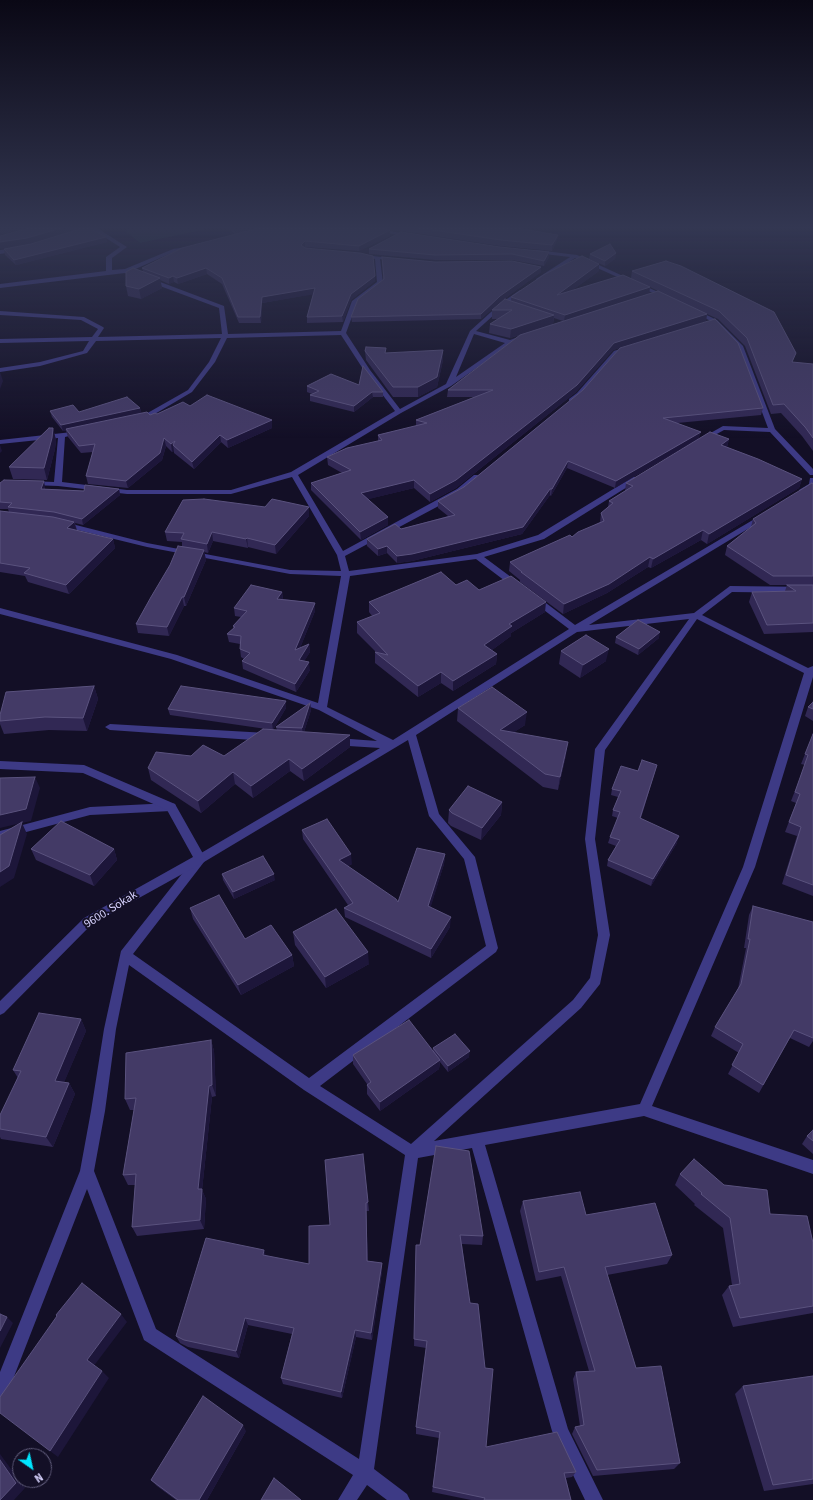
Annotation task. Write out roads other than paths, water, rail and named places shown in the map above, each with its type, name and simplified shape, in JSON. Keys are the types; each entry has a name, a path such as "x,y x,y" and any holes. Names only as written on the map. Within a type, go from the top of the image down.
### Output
{"street":[{"path":"131,420 146,416 190,391 212,362 225,335 222,307 198,298"},
{"path":"343,333 354,302 359,298"},
{"path":"449,385 472,332 513,298"},
{"path":"667,298 673,301"},
{"path":"504,304 511,307"},
{"path":"687,308 715,321 742,347 772,430 813,473"},
{"path":"0,313 82,318 101,328 85,352 40,364 0,370"},
{"path":"701,326 715,321"},
{"path":"472,332 510,342"},
{"path":"0,341 343,333"},
{"path":"343,333 368,371 399,412"},
{"path":"22,483 58,484 127,492 231,492 294,474 399,412 449,385 510,342 530,335"},
{"path":"567,404 616,352 637,346"},
{"path":"697,443 723,428 772,430"},
{"path":"0,442 62,435 85,430"},
{"path":"58,484 62,435"},
{"path":"341,555 460,491 484,471"},
{"path":"294,474 341,555 346,574 322,708"},
{"path":"56,522 147,545 290,572 346,574 478,556 541,537 643,476"},
{"path":"794,497 813,485 813,480"},
{"name":"9600. Sokak","path":"0,1009 88,921 200,859 393,745 576,629 774,510"},
{"path":"478,556 576,629 696,615 812,672 749,867 644,1110"},
{"path":"347,1500 365,1473 412,1152 577,1004 596,980 604,934 590,839 600,749 696,615 730,589 813,590"},
{"path":"0,611 174,656 322,708 393,745"},
{"path":"110,727 274,738"},
{"path":"309,1086 492,948 469,857 434,816 410,734"},
{"path":"329,741 393,745"},
{"path":"0,765 84,769 171,807 200,859 126,955 110,1029 98,1111 87,1170 0,1392"},
{"path":"0,835 90,811 171,807"},
{"path":"126,955 309,1086 412,1152 644,1110 813,1167"},
{"path":"477,1140 560,1431 594,1500"},
{"path":"87,1170 150,1334 365,1473 401,1500"}]}
